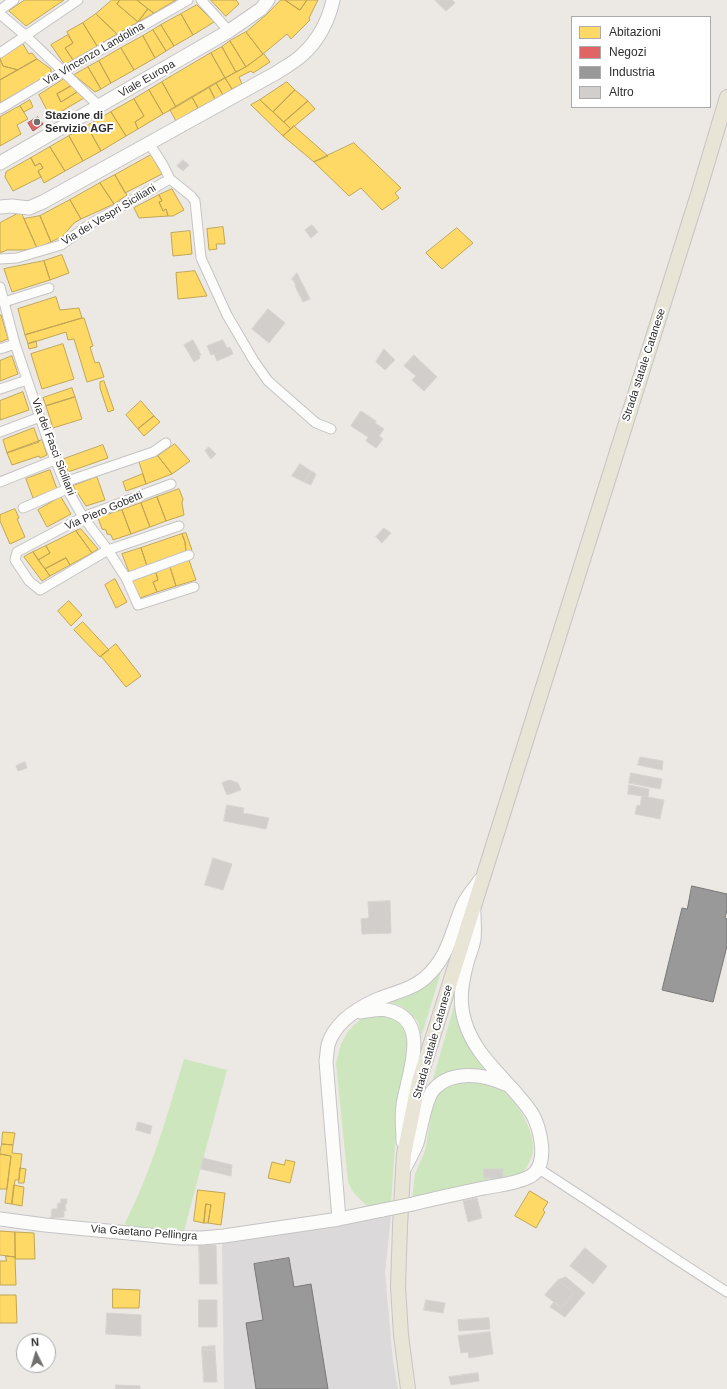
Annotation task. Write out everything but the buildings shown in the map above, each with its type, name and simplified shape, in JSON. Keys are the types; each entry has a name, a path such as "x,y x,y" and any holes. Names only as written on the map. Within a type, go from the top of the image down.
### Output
{"main road":[{"name":"Strada statale Catanese","path":"408,1389 401,1334 398,1287 402,1174 404,1154 419,1081 700,191 727,97"}],"street":[{"path":"0,10 14,0"},
{"path":"0,53 78,0"},
{"name":"Via Vincenzo Landolina","path":"0,109 188,0"},
{"path":"201,0 229,31"},
{"name":"Viale Europa","path":"0,163 229,31 261,9 268,0"},
{"path":"0,207 12,206 29,208 43,202 276,73 303,55 319,34 331,11 333,0"},
{"path":"0,14 26,36 99,106"},
{"path":"150,143 170,179 195,201 201,258 227,315 254,361 268,381 316,423 331,429"},
{"name":"Via dei Vespri Siciliani","path":"0,259 17,258 61,245 90,224 170,179"},
{"name":"Via dei Fasci Siciliani","path":"0,287 15,344 55,460 66,486 83,517 108,550 126,578 138,605 194,587"},
{"path":"4,302 49,288"},
{"path":"0,349 15,344"},
{"path":"0,389 27,380"},
{"path":"0,432 40,417"},
{"path":"23,508 66,486 152,452 166,443"},
{"path":"0,482 55,460"},
{"name":"Via Piero Gobetti","path":"108,550 40,590 29,581 15,560 17,552 83,517 171,484"},
{"path":"108,550 179,526"},
{"path":"126,578 189,555"},
{"path":"339,1218 326,1061 328,1046 331,1038 338,1027 354,1013 375,1000 399,992 425,978 444,956 464,904 484,875"},
{"path":"474,905 474,940 461,987 461,1004 465,1022 473,1042 484,1058 531,1112 542,1142 542,1156 539,1168 616,1218 679,1262 727,1292"},
{"path":"354,1013 387,1010 399,1014 412,1028 414,1054 402,1107 404,1154"},
{"path":"402,1174 416,1144 429,1097 434,1088 447,1080 468,1075 479,1075 493,1078 508,1085"},
{"name":"Via Gaetano Pellingra","path":"0,1220 180,1238 224,1236 339,1218 413,1204 530,1177 539,1168"}],"shaded area":[{"path":"391,1216 385,1272 393,1361 398,1389 224,1389 222,1241 341,1225"}],"green space":[{"path":"440,971 441,972 421,1034 418,1022 414,1017 401,1006 388,1002"},
{"path":"455,1002 457,1002 487,1069 461,1070 432,1083"},
{"path":"378,1013 402,1020 410,1042 398,1100 391,1204 370,1209 353,1192 348,1182 336,1063 341,1044 347,1033 364,1017"},
{"path":"184,1059 227,1070 184,1231 127,1226 125,1223 135,1203 151,1163"},
{"path":"465,1079 495,1085 516,1104 529,1127 533,1143 533,1152 530,1161 520,1176 412,1200 415,1174 425,1151 434,1099 444,1089"}],"place":[{"name":"Stazione di Servizio AGF","path":"37,122"}]}
